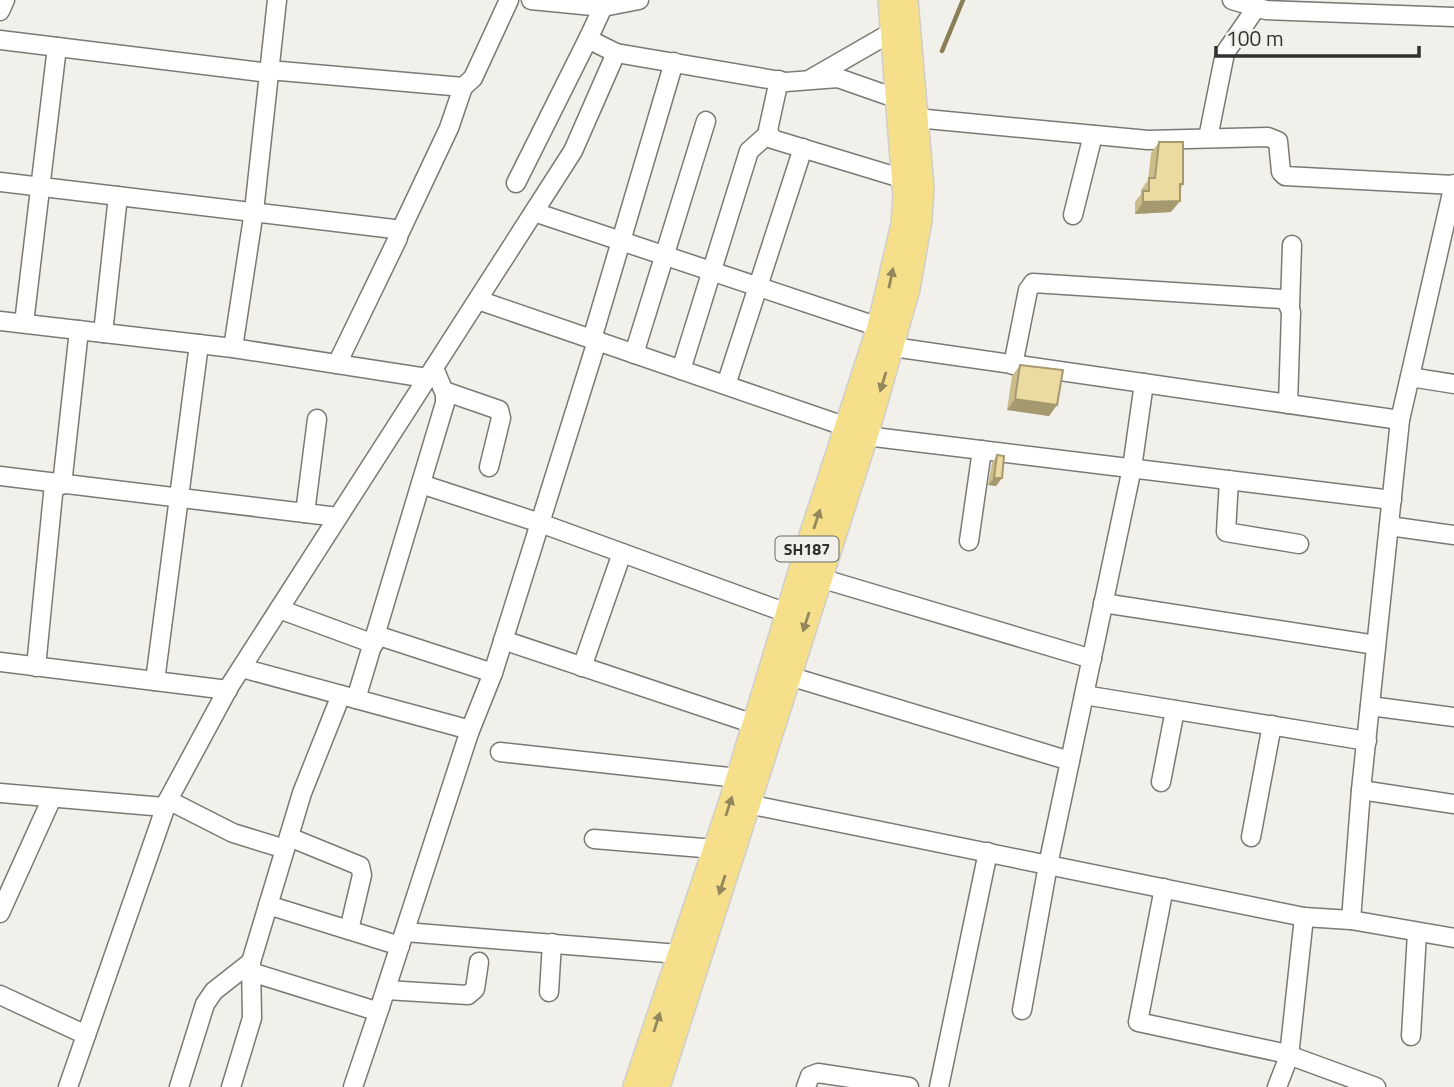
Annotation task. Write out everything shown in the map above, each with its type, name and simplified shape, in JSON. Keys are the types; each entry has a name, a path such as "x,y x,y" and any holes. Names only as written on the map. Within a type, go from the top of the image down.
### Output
{"main road":[{"name":"SH187","path":"635,1087 690,955 748,804 820,578 857,431 903,224 904,179 890,0"},
{"name":"SH187","path":"658,1087 715,849 788,613 857,431 893,347 908,289 920,220 922,188 906,0"}],"street":[{"path":"0,11 5,0"},
{"path":"233,348 254,211 277,0"},
{"path":"337,364 449,128 463,87 473,78 509,0"},
{"path":"531,0 563,1 603,7 639,0"},
{"path":"1232,0 1263,6 1454,17"},
{"path":"1208,138 1225,53 1263,6"},
{"path":"516,183 603,7"},
{"path":"809,80 892,32"},
{"path":"588,39 616,52 779,80 838,78 898,99"},
{"path":"0,40 269,72 463,87"},
{"path":"24,323 57,47"},
{"path":"68,1087 166,804 228,690 573,151 616,52"},
{"path":"353,1087 469,733 493,673 540,523 674,62"},
{"path":"681,370 749,151 768,134 779,80"},
{"path":"916,118 1148,140 1274,138 1279,145 1281,172 1289,177 1454,185 1445,263 1410,377 1400,420 1370,706 1358,739 1361,790 1347,920"},
{"path":"634,354 706,121"},
{"path":"768,134 772,139 904,179"},
{"path":"1073,215 1093,135"},
{"path":"726,385 803,148"},
{"path":"0,182 394,229 399,234"},
{"path":"103,333 118,196"},
{"path":"534,212 879,327"},
{"path":"1288,404 1292,246"},
{"path":"1013,365 1028,290 1033,283 1282,299 1290,306"},
{"path":"478,300 857,431 982,450 1392,500"},
{"path":"0,320 233,348 337,364 431,373 444,391 445,403 375,640 302,793 251,967 252,1018 231,1087"},
{"path":"37,667 79,330"},
{"path":"155,681 200,344"},
{"path":"893,347 1400,420"},
{"path":"1410,377 1454,384"},
{"path":"1022,1010 1048,864 1132,468 1144,383"},
{"path":"444,391 499,411 501,418 489,467"},
{"path":"305,513 317,419"},
{"path":"969,541 982,450"},
{"path":"0,476 338,516"},
{"path":"1228,480 1226,532 1299,544"},
{"path":"421,484 540,523 788,613"},
{"path":"1389,526 1454,536"},
{"path":"582,667 622,553"},
{"path":"820,578 1091,659"},
{"path":"1103,603 1376,645"},
{"path":"279,609 375,640 493,673"},
{"path":"503,640 754,724"},
{"path":"0,662 228,690"},
{"path":"242,668 463,728 469,733"},
{"path":"789,676 1070,761"},
{"path":"1084,695 1358,739"},
{"path":"1370,706 1454,716"},
{"path":"1161,782 1175,710"},
{"path":"1251,837 1272,725"},
{"path":"500,752 738,778"},
{"path":"1361,790 1454,804"},
{"path":"0,793 166,804 230,832 287,843 360,866 362,875 349,930"},
{"path":"0,914 52,798"},
{"path":"748,804 1312,917 1347,920 1454,938"},
{"path":"594,839 715,849"},
{"path":"939,1087 988,852"},
{"path":"1164,888 1138,1022 1286,1054 1376,1087"},
{"path":"268,905 349,930 403,939 552,943 690,955"},
{"path":"1277,1087 1286,1054 1312,917"},
{"path":"1411,1036 1417,933"},
{"path":"549,992 552,943"},
{"path":"251,967 373,1010 383,998 468,995 475,989 479,962"},
{"path":"179,1087 205,1004 214,991 251,967"},
{"path":"0,995 86,1035"},
{"path":"806,1087 810,1076 818,1073 909,1087"}],"building":[{"path":"1159,142 1183,142 1183,184 1180,184 1180,201 1143,202 1143,191 1149,191 1149,178 1155,178"},
{"path":"1020,365 1063,370 1057,405 1015,399"},
{"path":"997,455 1004,456 1002,478 994,478"}],"waterway":[{"path":"942,51 963,0"}]}
